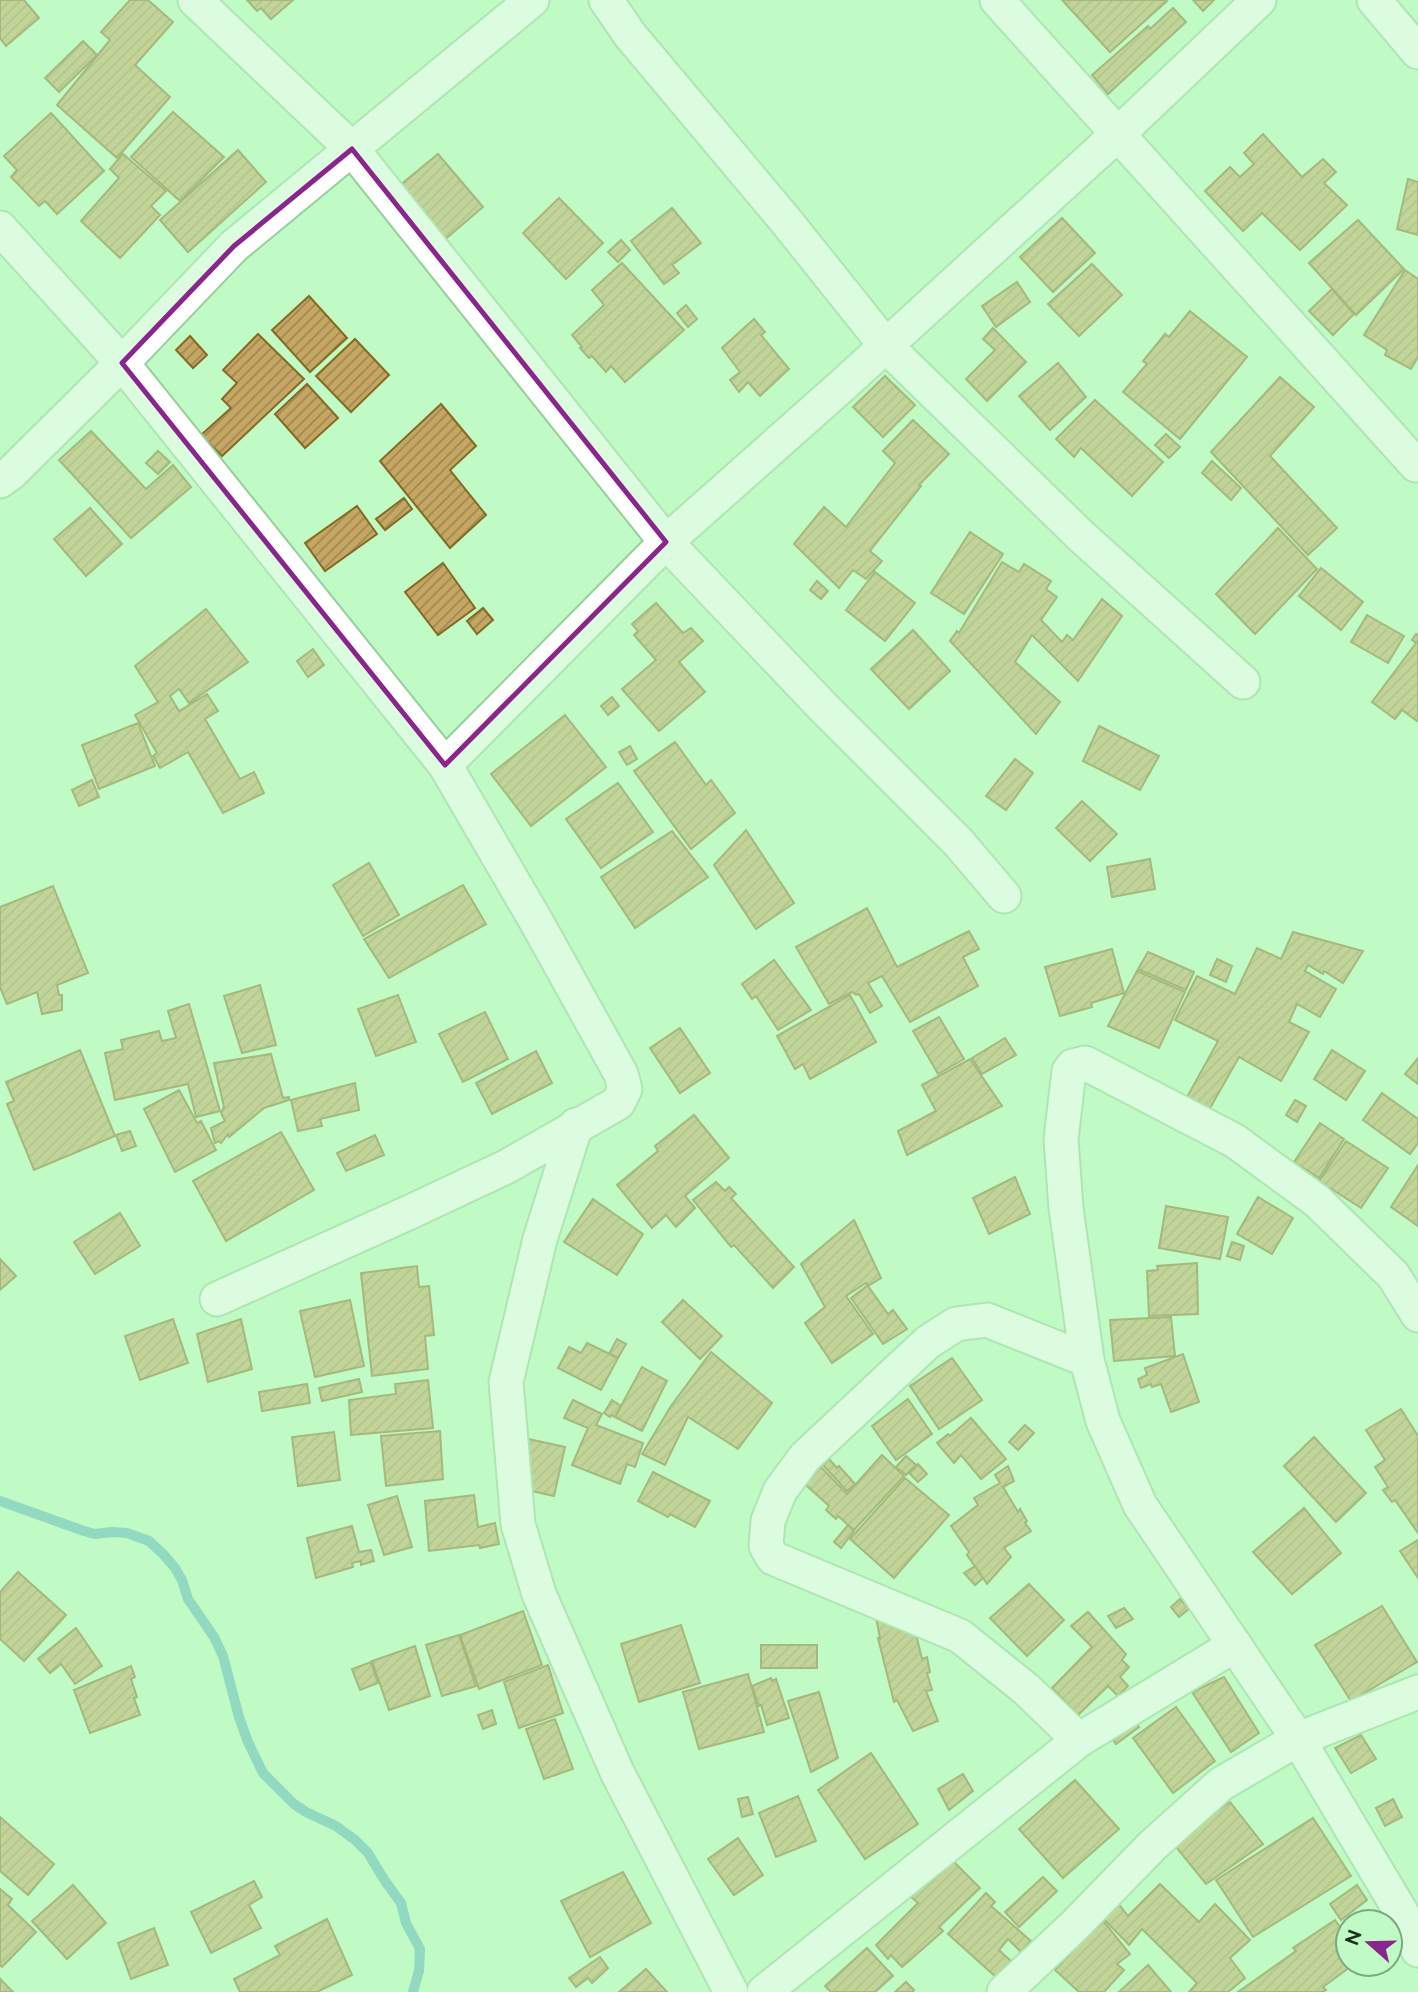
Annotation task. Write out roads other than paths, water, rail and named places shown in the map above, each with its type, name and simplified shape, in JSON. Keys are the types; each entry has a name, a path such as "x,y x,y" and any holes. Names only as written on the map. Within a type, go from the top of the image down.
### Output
{"street":[{"path":"195,0 352,149 666,542 815,699 958,842 1004,896"},
{"path":"0,481 122,363 234,246 532,0"},
{"path":"606,0 630,35 886,346 1081,536 1242,682"},
{"path":"997,0 1416,465"},
{"path":"445,765 666,542 886,346 1119,133 1259,0"},
{"path":"1374,0 1418,52"},
{"path":"0,228 122,363 445,765 621,1074 625,1090 618,1103 506,1167 217,1299"},
{"path":"1418,1315 1393,1275 1326,1210 1235,1141 1085,1063 1078,1064 1069,1071 1061,1139 1066,1208 1087,1360 1103,1421 1140,1505 1298,1739 1407,1922 1418,1950"},
{"path":"576,1125 540,1239 506,1382 518,1524 538,1594 617,1772 731,1992"},
{"path":"1079,1740 1026,1689 960,1636 773,1558 766,1546 768,1521 780,1491 805,1457 928,1342 956,1324 987,1320 1087,1360"},
{"path":"764,1992 1079,1740 1235,1646"},
{"path":"1004,1992 1075,1925 1153,1845 1221,1784 1298,1739 1418,1692"}],"waterway":[{"path":"0,1501 95,1534 127,1533 149,1541 175,1568 188,1599 214,1637 223,1656 239,1717 263,1773 294,1804 336,1826 355,1840 368,1853 401,1903 406,1923 420,1949 419,1971 413,1992"}]}
